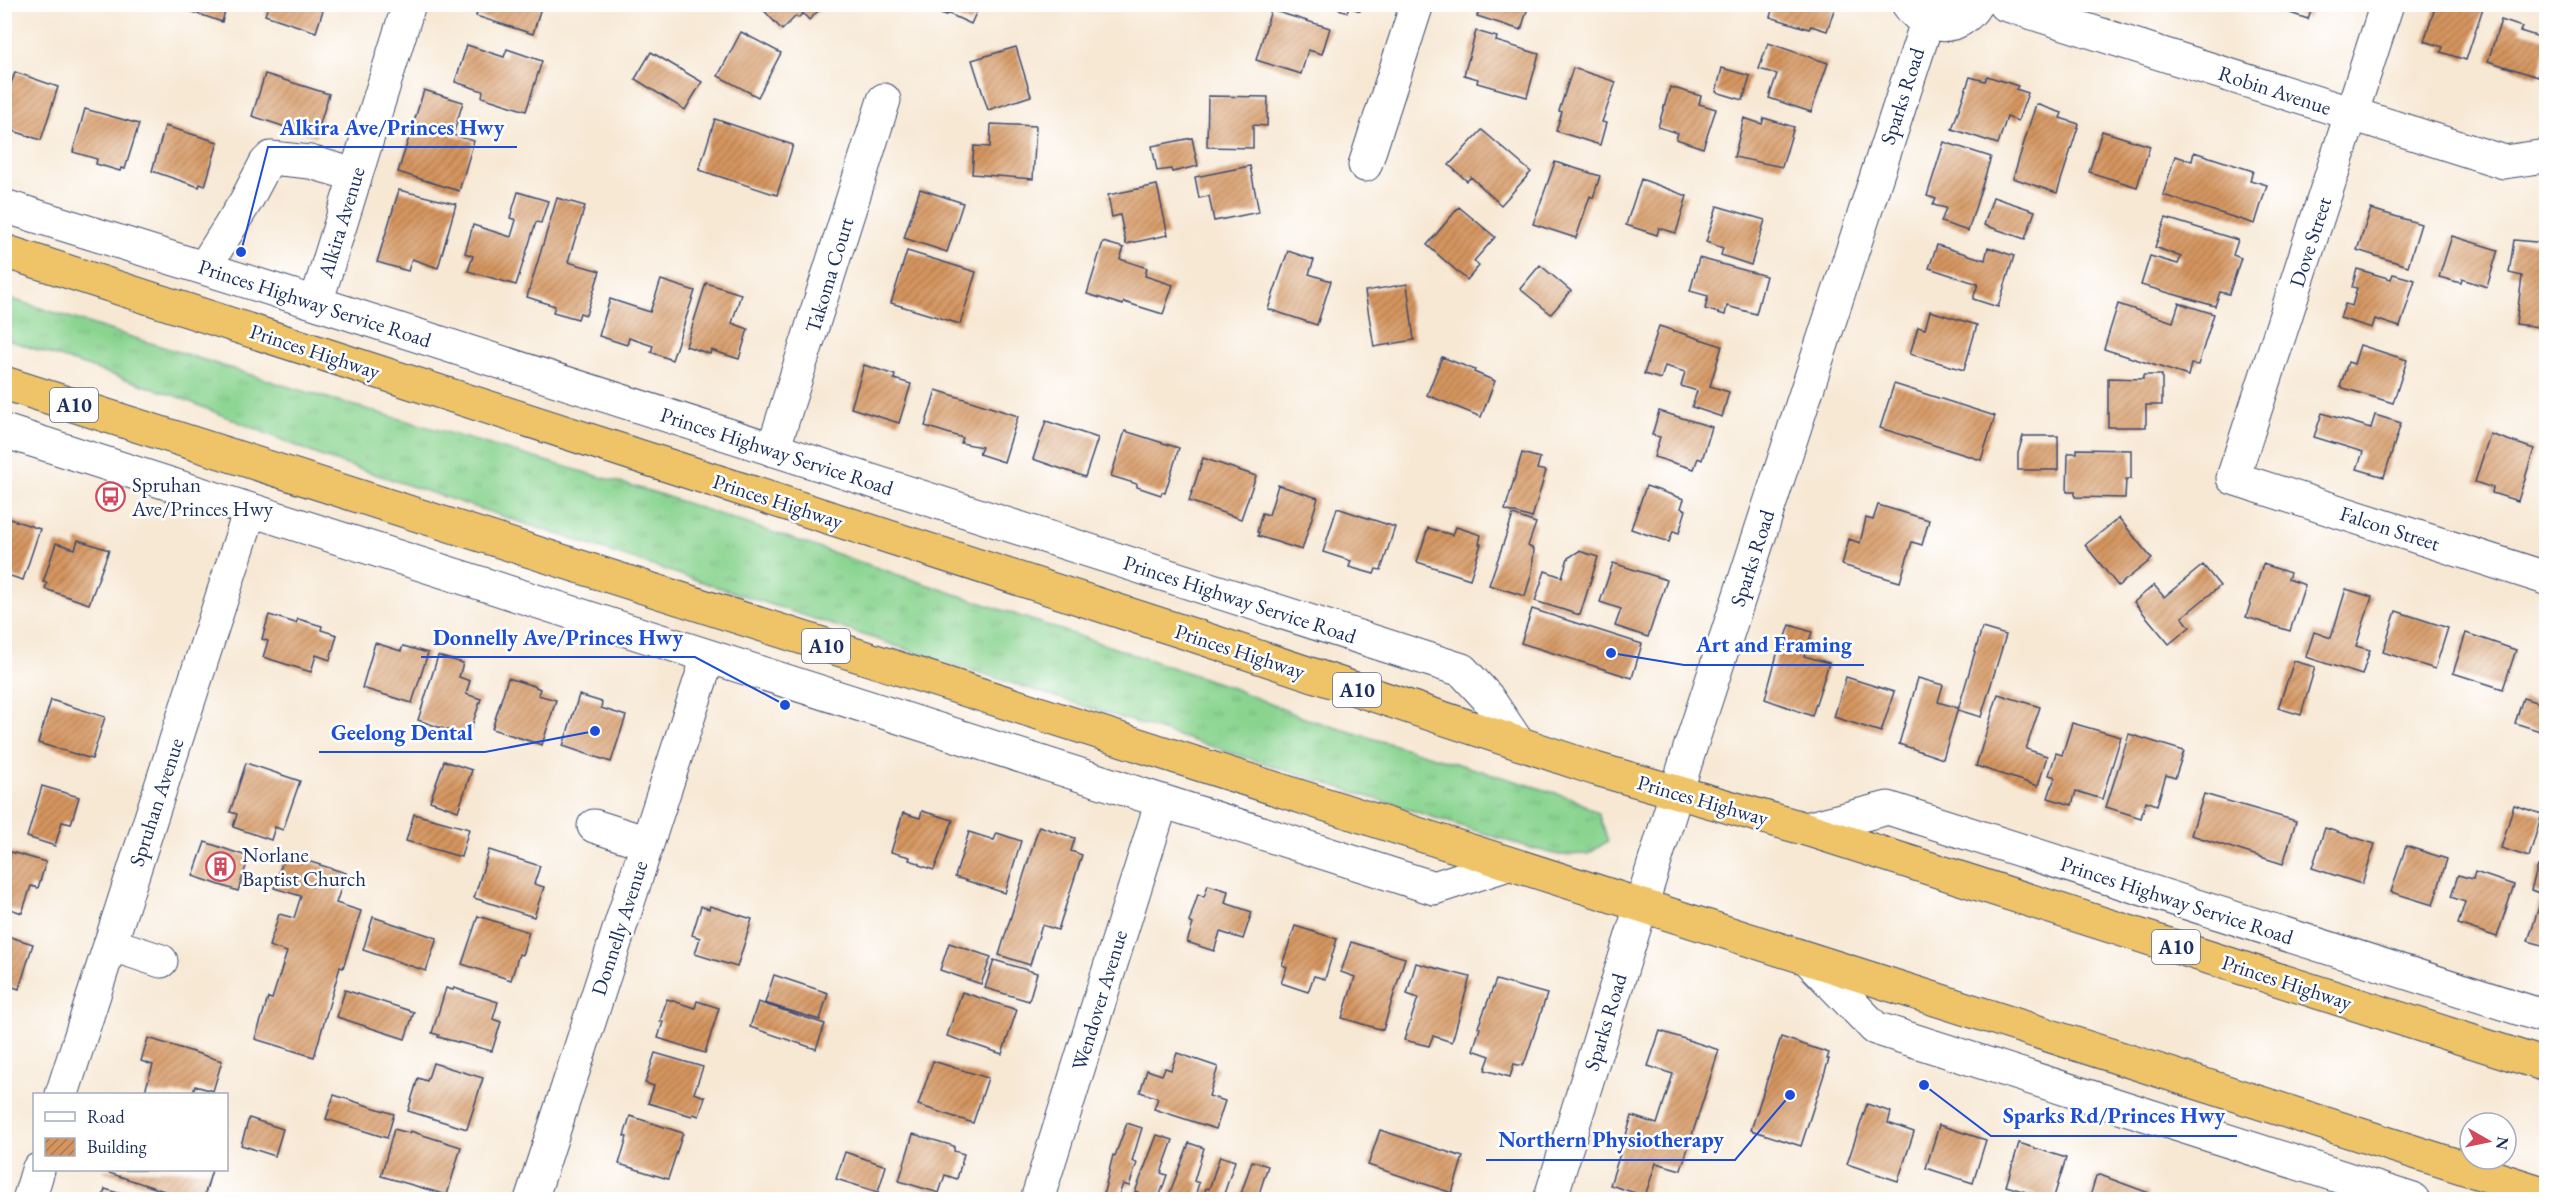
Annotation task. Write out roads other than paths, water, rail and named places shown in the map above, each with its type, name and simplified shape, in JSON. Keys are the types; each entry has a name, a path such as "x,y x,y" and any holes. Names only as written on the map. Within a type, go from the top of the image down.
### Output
{"highway":[{"name":"Princes Highway","path":"4,251 1518,743 1806,830 2547,1065"},
{"name":"A10","path":"4,383 2547,1194"}],"street":[{"name":"Alkira Avenue","path":"316,303 409,4"},
{"path":"1365,165 1417,4"},
{"path":"1918,14 1938,25 1960,21 1969,15 1976,4"},
{"name":"Robin Avenue","path":"2004,4 2504,162 2547,156"},
{"name":"Dove Street","path":"2234,478 2387,4"},
{"name":"Sparks Road","path":"1550,1200 1918,14"},
{"name":"Takoma Court","path":"773,450 884,100"},
{"path":"204,268 246,201 266,162 271,158 310,162 355,175"},
{"name":"Princes Highway Service Road","path":"4,206 316,303 1462,670 1487,697 1518,743"},
{"path":"4,431 1434,888 1508,864"},
{"name":"Falcon Street","path":"2234,478 2547,578"},
{"name":"Spruhan Avenue","path":"63,1093 250,510"},
{"name":"Donnelly Avenue","path":"531,1200 708,657"},
{"name":"Wendover Avenue","path":"1037,1200 1162,801"},
{"name":"Princes Highway Service Road","path":"1806,830 1888,808 2547,1017"},
{"path":"594,826 647,843"},
{"path":"110,944 161,961"},
{"path":"1808,959 1875,1028 2413,1200"},
{"path":"28,1200 38,1171"}],"place":[{"name":"Alkira Ave/Princes Hwy","path":"241,252"},
{"name":"Spruhan Ave/Princes Hwy","path":"111,496"},
{"name":"Art and Framing","path":"1611,653"},
{"name":"Donnelly Ave/Princes Hwy","path":"785,705"},
{"name":"Geelong Dental","path":"595,731"},
{"name":"Norlane Baptist Church","path":"221,866"},
{"name":"Sparks Rd/Princes Hwy","path":"1924,1085"},
{"name":"Northern Physiotherapy","path":"1790,1095"}]}
